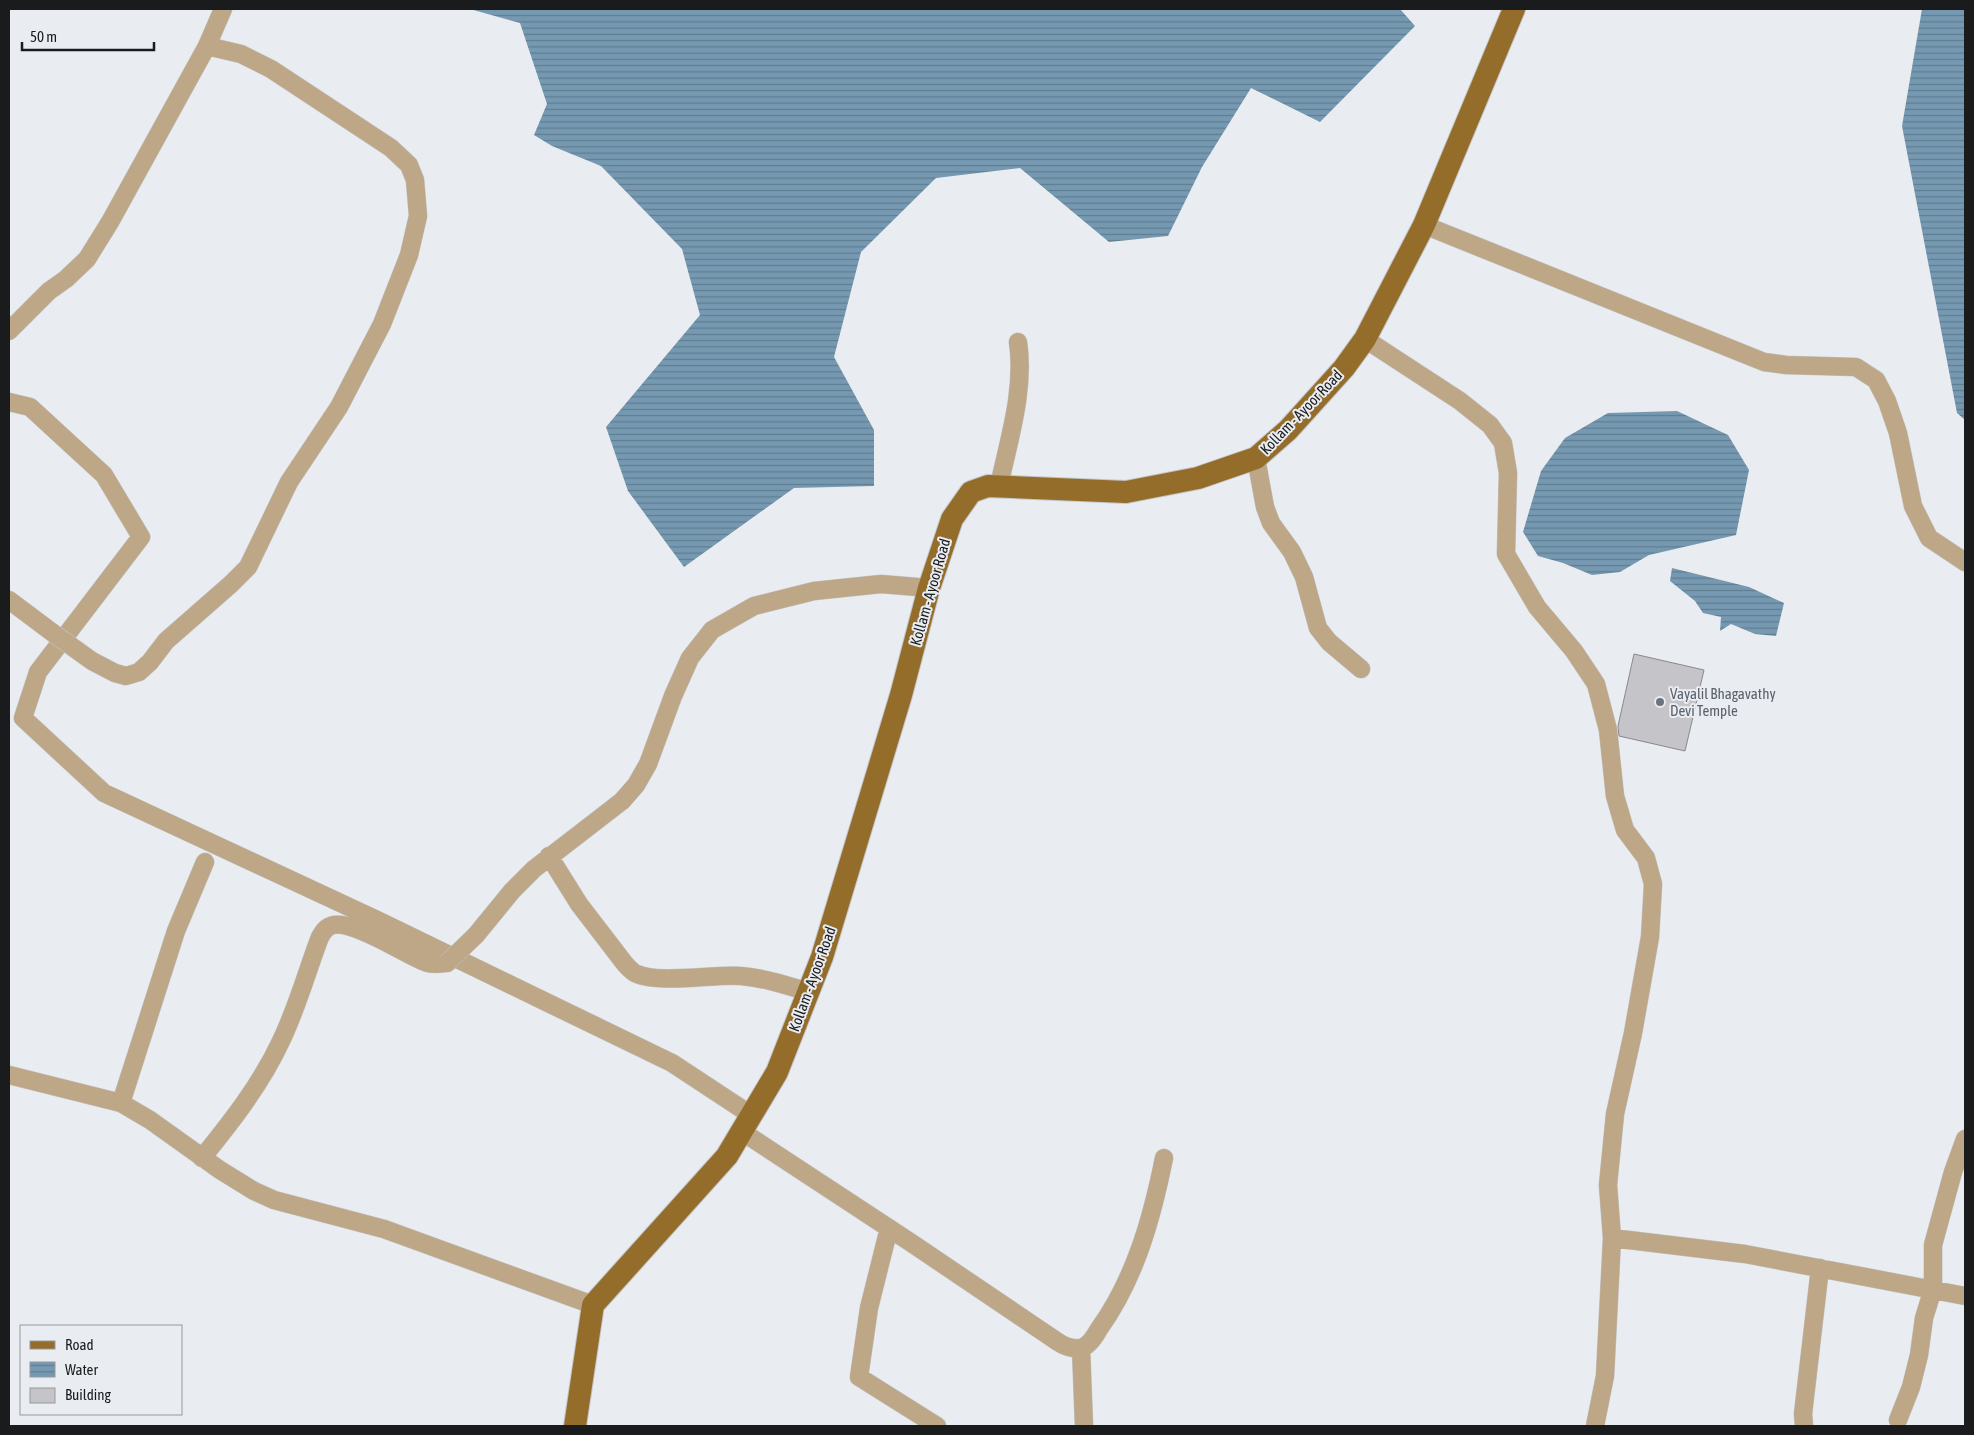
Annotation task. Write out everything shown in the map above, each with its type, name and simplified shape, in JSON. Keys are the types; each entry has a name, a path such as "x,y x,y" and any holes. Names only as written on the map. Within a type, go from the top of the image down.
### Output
{"main road":[{"name":"Kollam - Ayoor Road","path":"593,1305 727,1156 777,1072 822,957 901,695 929,588 952,519 970,492 988,486 999,486 1126,492 1198,478 1256,458 1288,430 1344,368 1365,339 1424,225 1514,9"},
{"path":"575,1426 593,1305"}],"street":[{"path":"9,331 49,291 66,279 87,259 110,222 207,46 223,9"},
{"path":"9,600 92,661 126,676 139,672 150,662 166,641 248,567 289,482 339,407 382,324 408,255 418,216 415,180 409,165 391,148 271,69 241,54 207,46"},
{"path":"1424,225 1764,362 1786,365 1856,367 1876,380 1887,401 1898,433 1913,506 1928,538 1965,562"},
{"path":"1365,339 1460,401 1490,425 1504,443 1508,473 1506,554 1537,607 1574,650 1596,684 1608,730 1615,796 1625,830 1646,858 1653,884 1650,937 1616,1114 1608,1185 1612,1238 1605,1376 1595,1426"},
{"path":"999,486 1019,390 1021,363 1018,342"},
{"path":"9,402 30,407 104,475 141,537 38,672 23,718 104,793 377,920 672,1063 746,1123 889,1228 1066,1346 1081,1348 1090,1342 1112,1312 1125,1286 1140,1247 1157,1193 1164,1158"},
{"path":"1256,458 1268,515 1271,523 1292,552 1304,577 1318,628 1329,642 1361,669"},
{"path":"202,1158 232,1122 266,1070 282,1039 320,937 327,927 334,924 364,930 406,954 430,964 447,963 476,935 512,891 549,856 622,801 636,784 648,764 690,658 712,630 754,606 814,591 881,584 929,588"},
{"path":"549,856 579,904 632,972 638,975 663,977 738,976 760,978 809,992"},
{"path":"121,1103 176,931 205,862"},
{"path":"9,1076 121,1103 150,1120 202,1158 254,1191 274,1200 384,1229 593,1305"},
{"path":"1898,1420 1911,1387 1919,1355 1924,1318 1932,1289 1933,1245 1952,1172 1965,1139"},
{"path":"889,1228 869,1308 859,1377 937,1426"},
{"path":"1612,1238 1745,1254 1965,1296"},
{"path":"1804,1426 1803,1414 1820,1268"},
{"path":"1081,1348 1084,1426"}],"water":[{"path":"470,9 1400,9 1415,26 1320,122 1251,88 1202,167 1168,236 1109,242 1020,168 936,178 861,252 834,357 874,430 874,486 794,488 684,567 628,491 606,427 700,315 682,249 601,166 552,146 534,135 547,104 520,23"},
{"path":"1922,9 1965,9 1965,420 1957,413 1902,126"},
{"path":"1677,411 1728,435 1749,470 1736,535 1649,555 1620,572 1592,575 1563,563 1538,556 1523,532 1541,471 1565,438 1608,413"},
{"path":"1672,568 1749,587 1784,603 1776,636 1755,634 1731,624 1720,631 1721,617 1703,613 1695,601 1670,581"}],"building":[{"name":"Vayalil Bhagavathy Devi Temple","path":"1634,654 1704,670 1685,751 1619,736 1618,726"}],"place":[{"name":"Vayalil Bhagavathy Devi Temple","path":"1660,702"}]}
